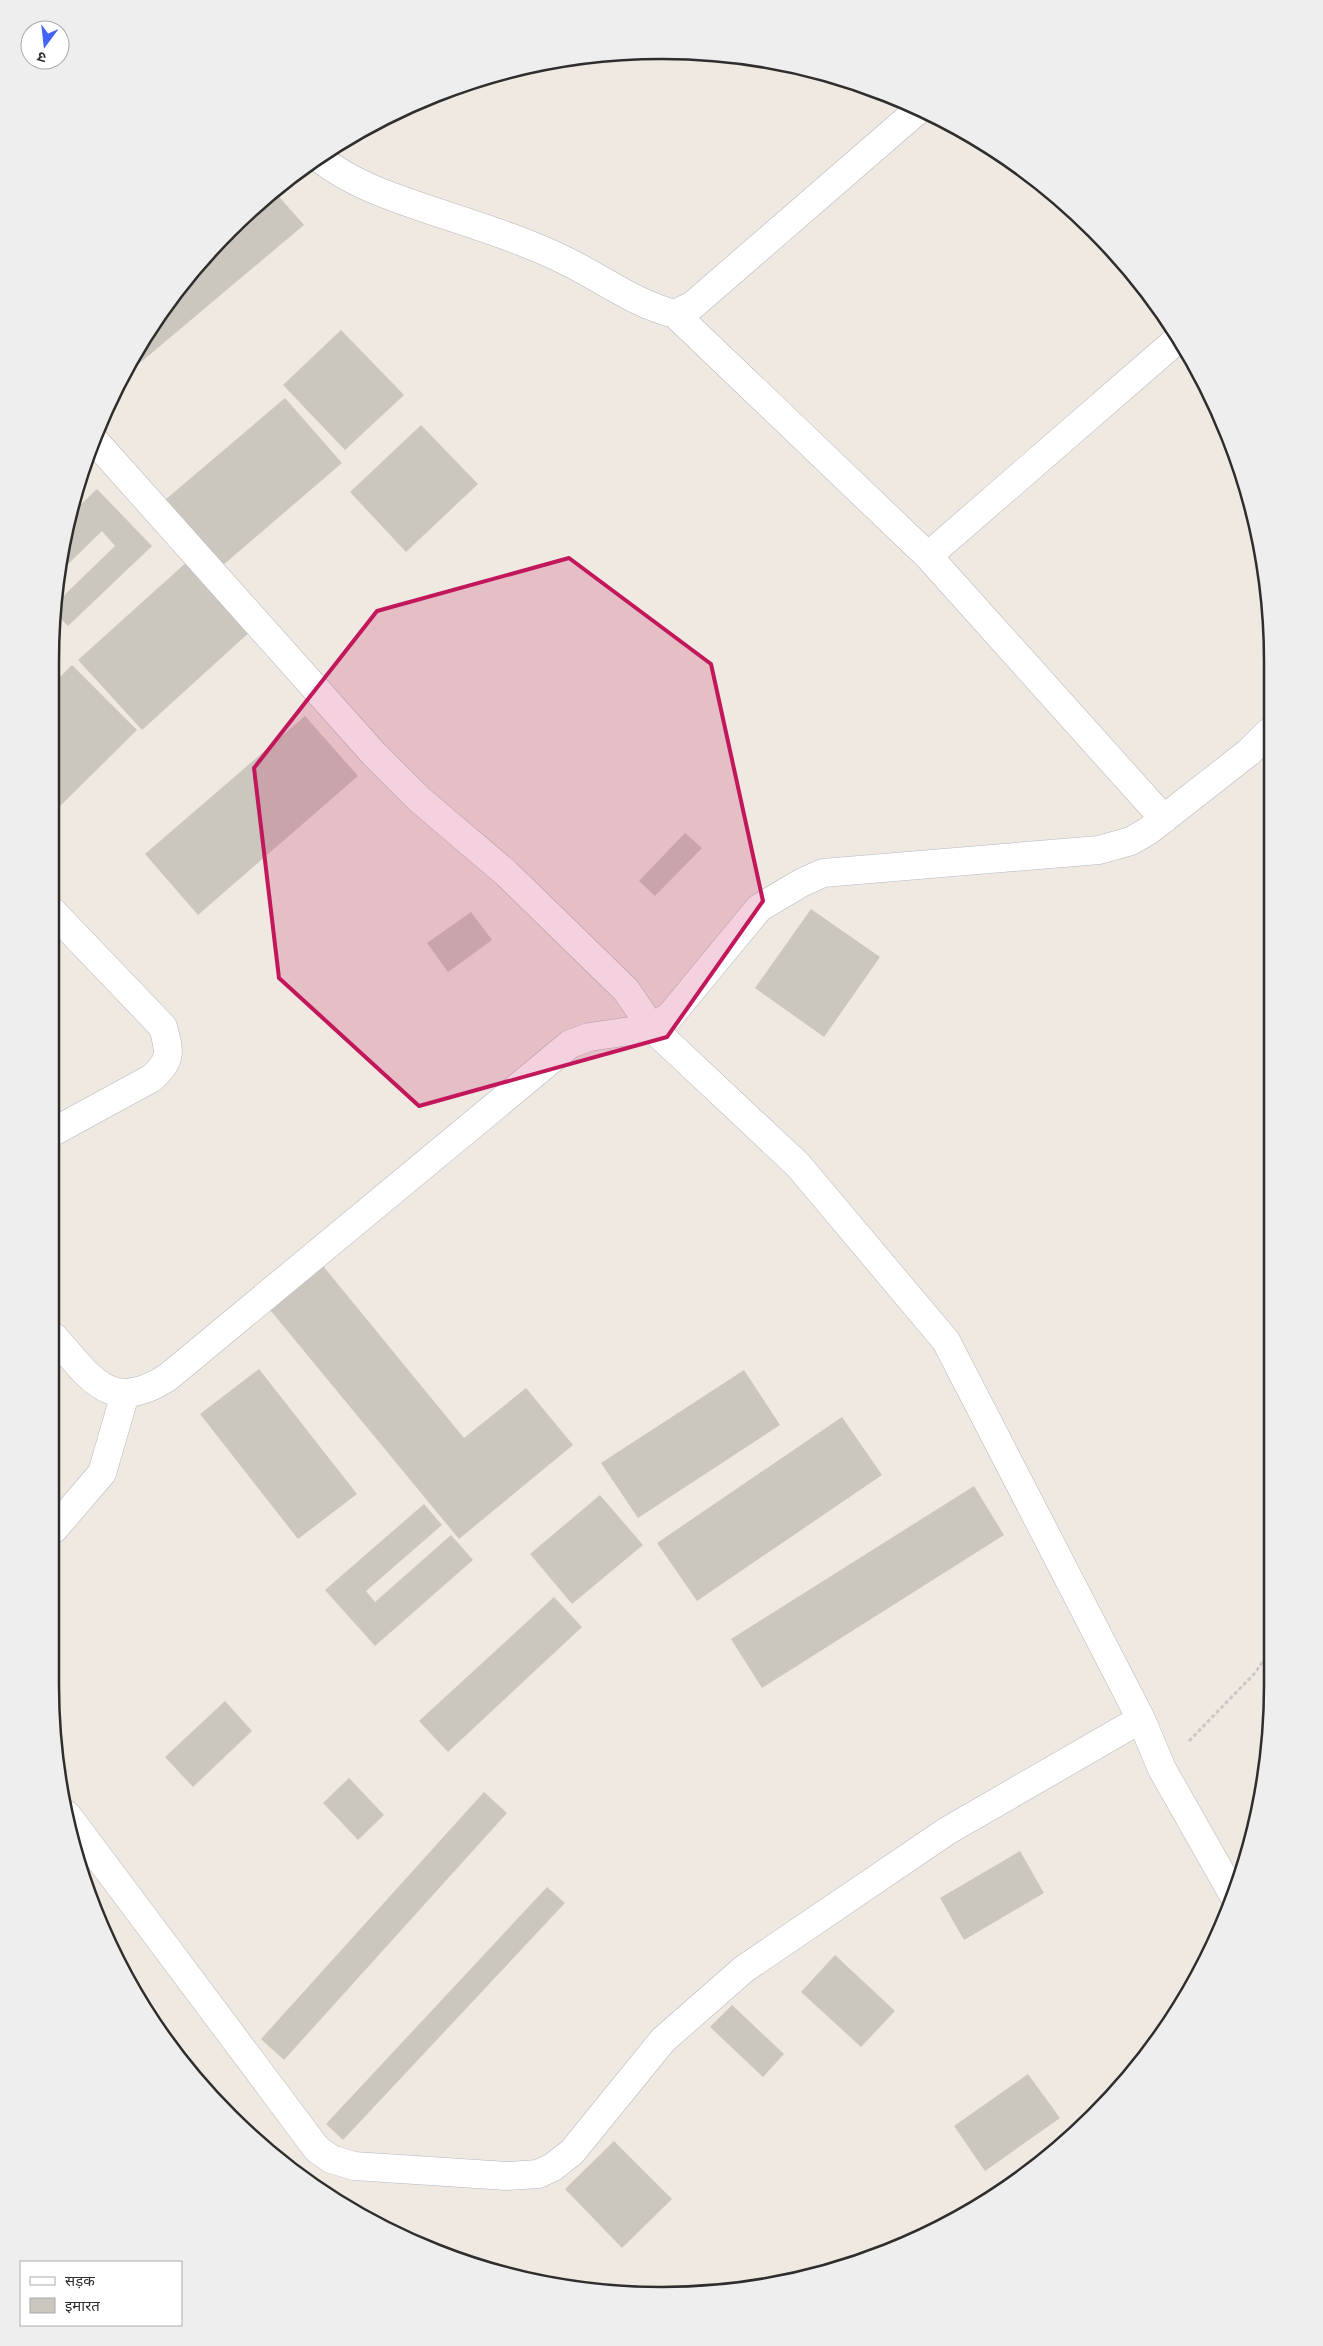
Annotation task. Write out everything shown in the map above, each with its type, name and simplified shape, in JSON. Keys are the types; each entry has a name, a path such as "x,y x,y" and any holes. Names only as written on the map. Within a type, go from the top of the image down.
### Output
{"street":[{"path":"675,314 693,305 913,114"},
{"path":"324,162 339,174 370,190 566,260 651,308 675,314 928,556 1164,819"},
{"path":"928,556 1173,343"},
{"path":"99,446 374,754 419,799 506,873 619,983 652,1028 798,1165 946,1341 1141,1719 1162,1769 1229,1887"},
{"path":"59,1342 102,1387 126,1394 149,1389 168,1377 570,1044 588,1037 652,1028 678,1008 759,908 801,883 823,873 1099,850 1131,841 1164,819 1249,752 1264,737"},
{"path":"59,918 163,1027 169,1049 165,1066 152,1078 59,1129"},
{"path":"59,1523 102,1473 126,1394"},
{"path":"76,1827 317,2149 331,2160 354,2166 507,2176 538,2174 553,2167 572,2152 663,2040 744,1968 946,1831 1141,1719"}],"path":[{"path":"1162,1769 1255,1673 1264,1660"}],"highlighted area":[{"path":"569,558 711,664 763,901 667,1037 419,1106 279,978 254,768 377,611"}],"building":[{"path":"279,196 304,225 137,365 160,327 208,264 264,208"},
{"path":"341,330 404,395 345,450 283,385"},
{"path":"285,398 342,463 216,571 159,505"},
{"path":"421,425 478,484 406,552 350,492"},
{"path":"97,489 152,546 68,626 60,618 63,597 115,546 102,531 67,565 79,507"},
{"path":"189,560 253,629 142,730 78,660"},
{"path":"72,665 137,730 59,807 59,678"},
{"path":"305,716 358,776 198,915 145,854"},
{"path":"685,833 702,848 655,896 639,881"},
{"path":"811,909 880,957 824,1037 755,988"},
{"path":"471,912 492,940 448,972 427,943"},
{"path":"319,1261 464,1438 526,1388 573,1445 459,1539 266,1305"},
{"path":"259,1369 357,1494 298,1539 200,1414"},
{"path":"744,1370 780,1425 638,1518 601,1463"},
{"path":"842,1417 882,1475 697,1601 657,1543"},
{"path":"974,1486 1004,1535 762,1688 731,1639"},
{"path":"600,1495 643,1545 572,1604 530,1554"},
{"path":"424,1504 442,1525 366,1591 375,1602 451,1535 473,1560 375,1646 325,1590"},
{"path":"554,1597 582,1627 448,1752 419,1721"},
{"path":"225,1701 252,1731 193,1787 165,1757"},
{"path":"349,1778 384,1815 358,1840 323,1803"},
{"path":"484,1792 507,1813 284,2060 261,2039"},
{"path":"1020,1851 1044,1893 964,1940 940,1898"},
{"path":"547,1887 565,1903 343,2140 326,2124"},
{"path":"835,1955 895,2011 861,2047 801,1992"},
{"path":"732,2005 784,2054 763,2077 710,2027"},
{"path":"1028,2074 1060,2118 985,2171 954,2126"},
{"path":"614,2141 672,2199 622,2248 565,2189"}]}
